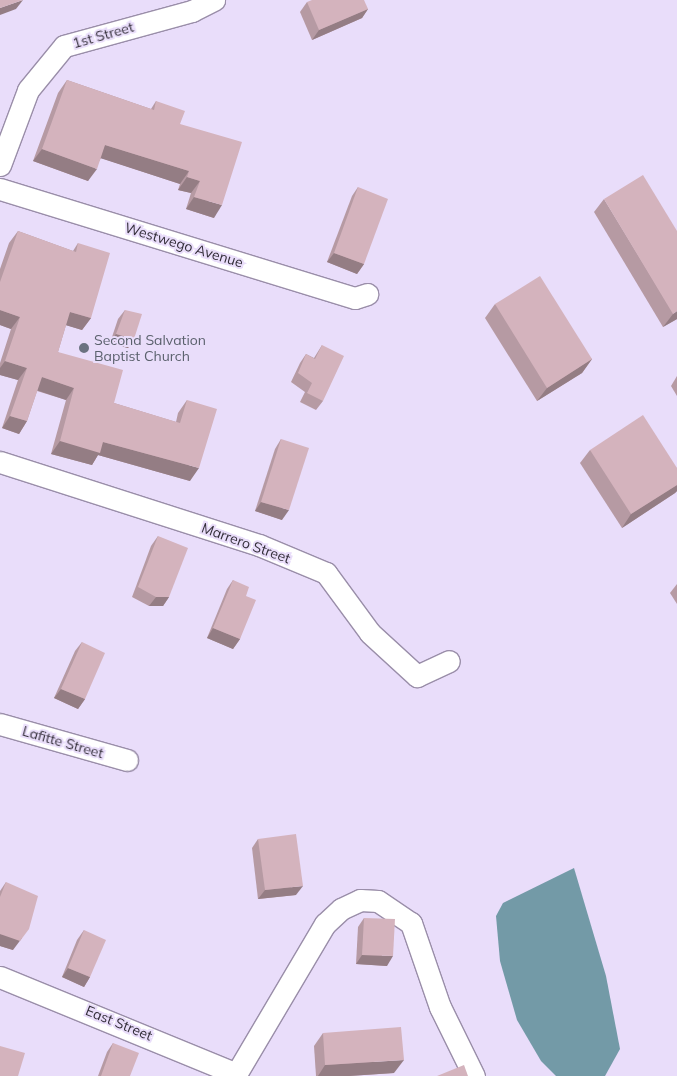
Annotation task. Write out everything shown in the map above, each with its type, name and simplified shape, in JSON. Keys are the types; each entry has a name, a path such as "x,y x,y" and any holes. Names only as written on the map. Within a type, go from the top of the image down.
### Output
{"street":[{"name":"1st Street","path":"0,165 28,90 64,46 192,10 214,0"},
{"name":"Westwego Avenue","path":"0,189 355,298 367,294"},
{"name":"Marrero Street","path":"0,462 259,545 326,573 370,633 417,676 449,661"},
{"name":"Lafitte Street","path":"0,724 127,760"},
{"path":"235,1075 325,924 341,909 360,900 378,901 411,923 440,1007 474,1076"},
{"name":"East Street","path":"0,977 235,1075"}],"water":[{"path":"574,868 606,976 620,1049 605,1076 556,1076 541,1061 517,1020 500,961 496,916 503,903"}],"building":[{"path":"0,0 23,0 0,8"},
{"path":"312,0 364,0 368,9 319,30 307,2"},
{"path":"67,80 154,110 156,101 185,111 180,124 242,142 222,205 194,197 200,181 187,177 189,171 105,145 97,169 42,149"},
{"path":"643,175 677,231 677,311 673,314 604,199"},
{"path":"358,187 388,199 364,264 334,253"},
{"path":"18,231 76,252 78,243 110,253 91,318 70,312 58,352 123,370 114,403 180,423 187,400 217,409 199,468 103,442 100,453 60,441 74,388 42,377 27,421 10,416 27,368 5,361 20,317 0,310 0,282"},
{"path":"540,276 592,359 547,388 495,304"},
{"path":"125,310 142,314 134,339 116,334"},
{"path":"322,345 344,356 323,401 307,393 312,383 298,373 306,354 315,359"},
{"path":"643,415 677,468 677,485 631,514 590,450"},
{"path":"281,439 309,448 289,510 261,502"},
{"path":"158,536 188,548 169,597 156,597 138,587"},
{"path":"233,580 249,587 246,596 256,600 240,639 213,628"},
{"path":"82,642 105,653 85,699 61,689"},
{"path":"296,834 303,886 265,890 258,839"},
{"path":"6,882 38,896 29,929 20,941 0,934 0,897"},
{"path":"364,918 395,919 393,956 362,955"},
{"path":"84,930 106,940 90,977 68,968"},
{"path":"401,1027 404,1060 325,1065 323,1033"},
{"path":"113,1043 139,1053 130,1076 101,1076"},
{"path":"0,1046 25,1053 18,1076 0,1076"},
{"path":"464,1065 468,1076 437,1076"}],"place":[{"name":"Second Salvation Baptist Church","path":"84,348"}]}
